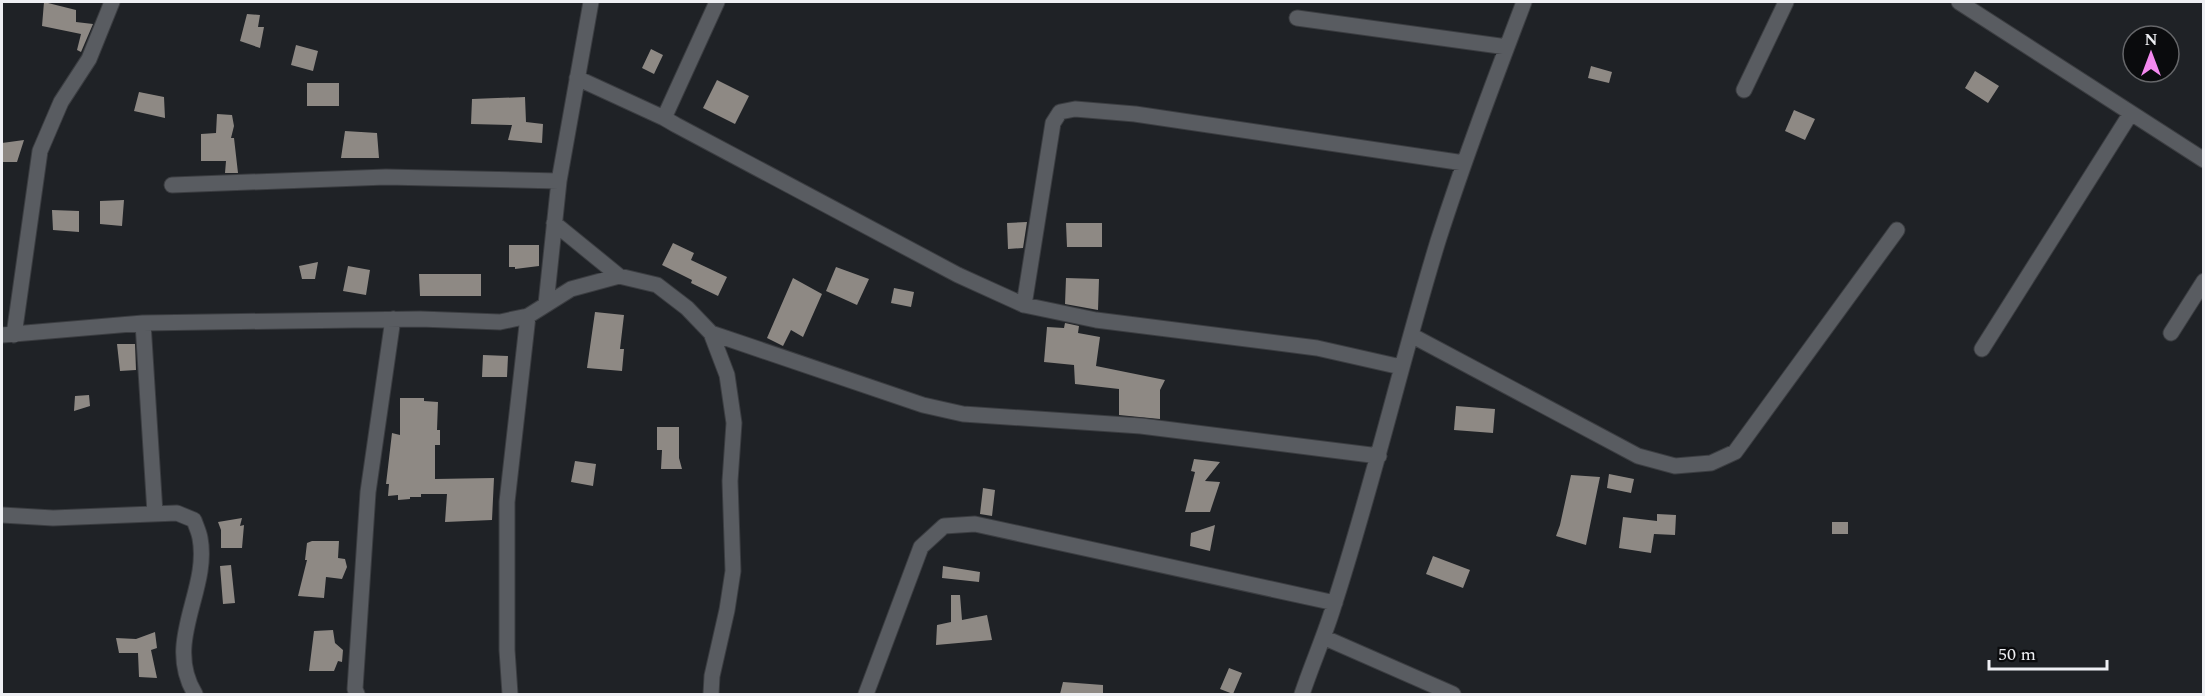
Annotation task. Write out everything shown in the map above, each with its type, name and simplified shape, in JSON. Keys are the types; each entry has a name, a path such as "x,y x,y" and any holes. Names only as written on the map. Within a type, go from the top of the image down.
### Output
{"street":[{"path":"112,2 89,59 61,102 40,151 8,335 143,323 393,319 500,322 528,316 571,288 619,276"},
{"path":"546,304 559,181 591,2"},
{"path":"664,118 717,2"},
{"path":"1302,694 1335,603 1378,456 1401,367 1464,163 1524,2"},
{"path":"1744,90 1786,2"},
{"path":"1959,2 2204,160"},
{"path":"1297,18 1507,47"},
{"path":"578,78 664,118 958,275 1024,305 1096,320 1317,348 1401,367"},
{"path":"1024,305 1053,123 1060,112 1075,109 1135,114 1464,163"},
{"path":"1982,349 2131,113"},
{"path":"172,185 386,177 559,181"},
{"path":"554,222 619,276 657,285 687,308 711,333 727,375 734,423 730,481 733,571 712,676 711,694"},
{"path":"1411,335 1638,456 1675,466 1711,463 1735,452 1897,230"},
{"path":"2171,333 2204,281"},
{"path":"510,694 507,650 507,502 528,316"},
{"path":"357,694 355,689 368,492 393,319"},
{"path":"143,323 155,513"},
{"path":"711,333 923,405 963,414 1141,426 1378,456"},
{"path":"2,515 53,518 177,513 194,520 200,538 201,562 184,642 183,663 195,694"},
{"path":"866,694 921,547 944,526 975,524 1335,603"},
{"path":"1323,637 1453,694"}],"building":[{"path":"44,2 76,10 76,22 93,24 81,52 77,50 81,34 42,26"},
{"path":"247,14 260,15 258,27 264,27 260,48 240,41"},
{"path":"296,45 318,51 313,71 291,65"},
{"path":"651,49 663,55 654,74 642,68"},
{"path":"1591,66 1612,72 1609,83 1588,78"},
{"path":"1975,71 1999,86 1988,103 1965,88"},
{"path":"717,80 749,96 735,124 703,108"},
{"path":"307,83 339,83 339,106 307,106"},
{"path":"139,92 164,97 165,118 134,111"},
{"path":"525,97 526,122 543,124 542,143 508,140 512,125 471,124 472,99"},
{"path":"1794,110 1815,119 1805,140 1785,131"},
{"path":"217,114 232,115 234,126 231,138 234,138 238,173 225,173 226,161 201,161 201,134 216,133"},
{"path":"345,131 377,133 379,158 341,158"},
{"path":"24,140 17,162 2,162 2,143"},
{"path":"124,200 122,226 100,224 100,201"},
{"path":"52,210 79,211 79,232 53,230"},
{"path":"1027,222 1023,248 1008,249 1007,223"},
{"path":"1066,223 1102,223 1102,247 1067,247"},
{"path":"673,243 694,253 691,260 727,277 718,296 662,265"},
{"path":"509,245 539,245 539,266 515,269 515,267 509,267"},
{"path":"318,262 315,279 302,279 299,266"},
{"path":"348,266 370,270 366,295 343,291"},
{"path":"836,267 869,279 857,305 826,291"},
{"path":"419,274 481,274 481,296 420,296"},
{"path":"793,278 822,294 803,337 791,330 783,346 767,338"},
{"path":"1066,278 1099,279 1098,310 1065,304"},
{"path":"894,288 914,292 911,307 891,303"},
{"path":"595,312 624,315 620,349 624,349 622,371 587,368"},
{"path":"1065,323 1079,326 1078,333 1100,337 1096,366 1165,380 1160,390 1160,419 1119,415 1119,389 1075,384 1074,365 1044,362 1047,327 1064,328"},
{"path":"117,344 135,344 136,370 120,371"},
{"path":"483,355 508,356 507,377 482,377"},
{"path":"89,395 90,406 74,411 75,396"},
{"path":"400,398 424,398 424,401 438,402 437,430 440,430 440,445 435,445 435,479 494,478 492,520 445,522 447,494 421,494 421,497 398,500 398,495 388,496 389,484 386,484 392,433 400,435"},
{"path":"1456,406 1495,409 1493,433 1454,430"},
{"path":"657,427 679,427 679,458 682,469 661,469 662,450 657,450"},
{"path":"1194,459 1220,462 1205,481 1220,482 1210,512 1185,512 1195,472 1191,471"},
{"path":"575,461 596,464 593,486 571,482"},
{"path":"1609,474 1634,479 1631,493 1607,488"},
{"path":"1571,475 1600,477 1586,545 1556,536"},
{"path":"983,488 995,490 992,516 980,514"},
{"path":"1657,514 1676,515 1675,535 1654,534 1651,553 1619,548 1623,517 1657,521"},
{"path":"242,518 240,526 244,525 242,548 221,548 221,530 218,522"},
{"path":"1832,522 1848,522 1848,534 1832,534"},
{"path":"1215,525 1210,551 1190,546 1191,533"},
{"path":"339,541 338,558 345,559 347,567 342,579 326,577 324,598 298,596 307,560 305,560 307,543"},
{"path":"1433,556 1470,570 1463,588 1426,574"},
{"path":"231,565 235,603 223,604 220,566"},
{"path":"943,566 980,572 979,582 942,578"},
{"path":"951,595 960,595 962,620 987,615 992,640 936,645 937,625 951,622"},
{"path":"333,630 335,643 343,650 342,662 338,661 334,671 309,671 314,631"},
{"path":"155,632 157,648 151,650 157,678 139,677 138,653 119,653 116,638 136,639"},
{"path":"1229,668 1242,673 1233,694 1220,689"},
{"path":"1063,682 1103,685 1103,694 1060,694"}]}
